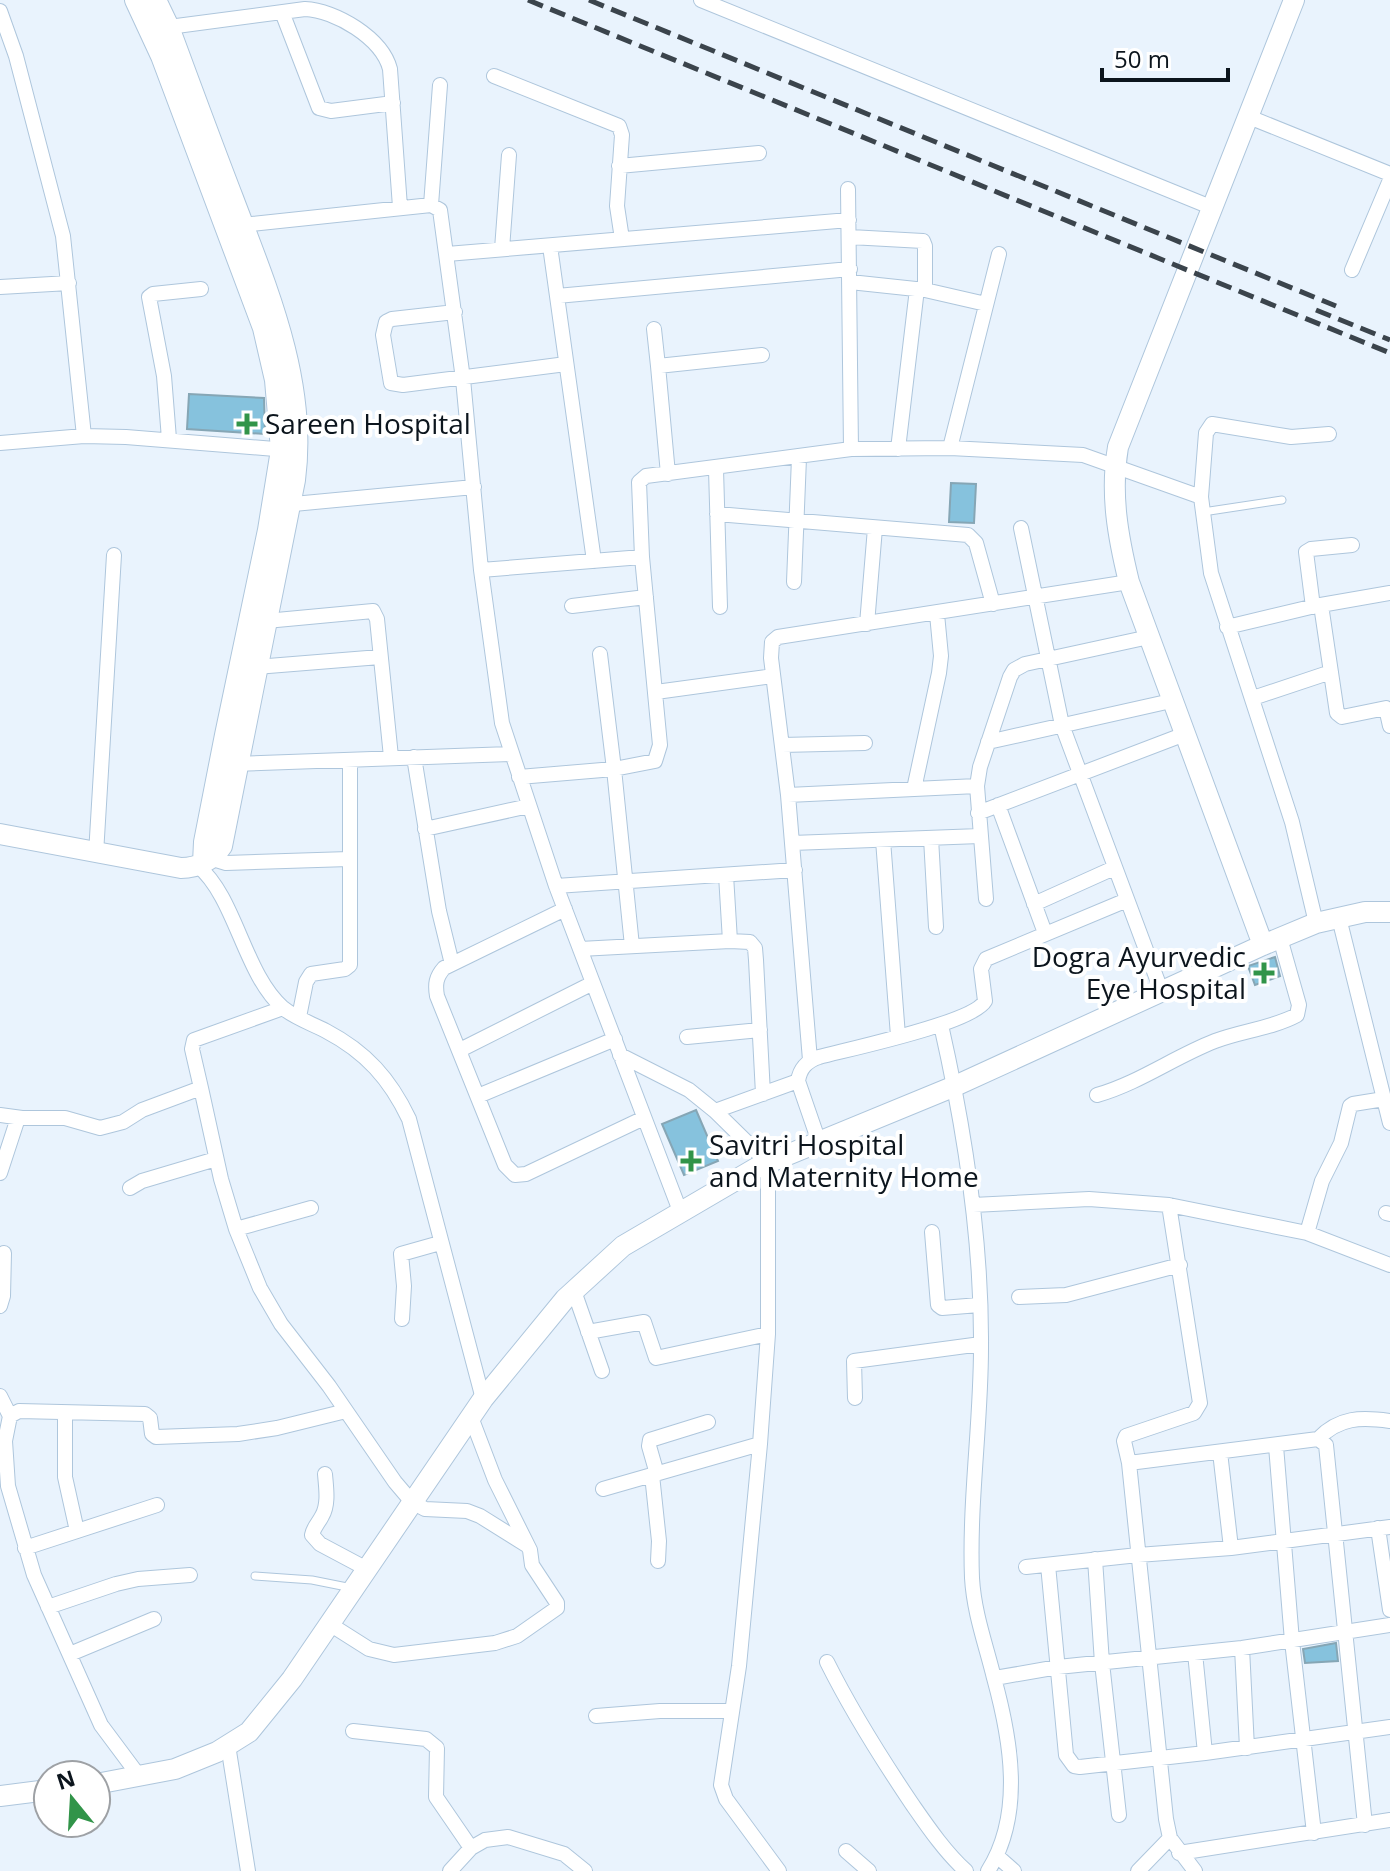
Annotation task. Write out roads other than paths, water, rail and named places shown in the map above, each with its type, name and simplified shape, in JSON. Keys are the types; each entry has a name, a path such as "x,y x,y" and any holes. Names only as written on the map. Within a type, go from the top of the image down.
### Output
{"street":[{"path":"135,0 161,56 263,328 290,450"},
{"path":"156,0 169,27 279,320 291,378 290,450 266,621 203,861 246,950 283,1008 357,1049 396,1091 409,1119 483,1399"},
{"path":"701,0 1213,208"},
{"path":"1097,1095 1128,1085 1176,1057 1216,1041 1297,1015 1299,1005 1171,701 1129,582 1113,491 1118,447 1294,0"},
{"path":"169,27 319,10 372,40 387,57 400,207"},
{"path":"282,12 319,108 331,111 393,103"},
{"path":"1,19 63,236 84,436"},
{"path":"494,76 619,126 622,135 617,215 622,239"},
{"path":"431,205 440,85"},
{"path":"1249,117 1390,177 1352,270"},
{"path":"619,166 759,153"},
{"path":"502,249 509,155"},
{"path":"848,189 851,449"},
{"path":"243,225 400,207 431,205 440,210 463,379 496,689 511,754 556,886 680,1211"},
{"path":"447,254 849,220"},
{"path":"850,237 923,241 925,246 898,449"},
{"path":"550,246 594,561"},
{"path":"950,448 999,254"},
{"path":"557,296 850,276 986,304"},
{"path":"0,287 69,283"},
{"path":"169,439 164,376 149,297 201,289"},
{"path":"455,312 392,319 383,327 389,376 396,386 566,364"},
{"path":"654,329 668,474"},
{"path":"658,366 762,355"},
{"path":"1316,923 1292,822 1211,573 1202,504 1206,433 1212,424 1291,437 1329,434"},
{"path":"0,443 84,436 169,439 290,450"},
{"path":"519,777 614,769 655,761 660,745 642,557 639,482 646,476 851,449 950,448 1083,455 1202,504"},
{"path":"794,582 799,458"},
{"path":"716,469 720,607"},
{"path":"281,505 474,487"},
{"path":"228,764 281,505"},
{"path":"717,514 968,535 974,538 993,604"},
{"path":"867,624 875,528"},
{"path":"1021,528 1062,725 1161,990"},
{"path":"1352,545 1306,552 1339,716 1386,708 1390,726"},
{"path":"96,854 114,555"},
{"path":"481,570 642,557"},
{"path":"810,1060 788,795 770,649 772,642 778,637 1129,582"},
{"path":"1227,627 1390,593"},
{"path":"572,606 646,597"},
{"path":"266,621 373,611 377,619 391,757"},
{"path":"914,789 939,673 941,656 937,614"},
{"path":"986,899 977,786 988,742 1014,670 1049,658 1149,637"},
{"path":"600,654 632,946"},
{"path":"256,667 380,657"},
{"path":"1253,698 1331,672"},
{"path":"656,692 773,676"},
{"path":"988,742 1171,701"},
{"path":"978,813 1185,734"},
{"path":"782,745 865,743"},
{"path":"228,764 511,754"},
{"path":"414,757 439,911 452,964"},
{"path":"299,1017 306,982 311,974 345,969 350,965 350,760"},
{"path":"788,795 977,786"},
{"path":"998,805 1045,933"},
{"path":"425,829 529,806"},
{"path":"0,834 181,868 203,861 349,859"},
{"path":"792,843 980,836"},
{"path":"931,838 936,927"},
{"path":"883,840 898,1036"},
{"path":"1034,904 1114,868"},
{"path":"556,886 795,870"},
{"path":"726,875 730,941"},
{"path":"819,1142 798,1081 799,1074 810,1060 941,1025 984,1005 981,969 984,961 1127,900"},
{"path":"565,909 452,964 438,976 435,986 505,1165 515,1175 526,1174 644,1118"},
{"path":"112,1781 175,1769 217,1752 249,1732 292,1679 483,1399 574,1291 623,1246 768,1163 955,1086 1271,941 1316,923 1365,912 1390,912"},
{"path":"1339,918 1390,1123"},
{"path":"580,949 750,942 755,948 763,1094"},
{"path":"460,1050 593,983"},
{"path":"283,1008 194,1040 192,1049 208,1110 216,1159 236,1229 260,1288 281,1324 412,1502 425,1509 467,1511 528,1546"},
{"path":"941,1025 955,1086 973,1205 979,1305 981,1344 972,1580 980,1630 1002,1707 1012,1784 1011,1811 997,1856 988,1871"},
{"path":"687,1037 760,1030"},
{"path":"478,1096 615,1039"},
{"path":"620,1055 676,1082 715,1111 768,1163 768,1334 760,1444 744,1622 721,1777 723,1792 779,1871"},
{"path":"715,1111 798,1081"},
{"path":"0,1115 65,1118 100,1128 123,1122 142,1110 201,1088"},
{"path":"1307,1233 1322,1181 1341,1143 1350,1106 1384,1099"},
{"path":"0,1173 18,1118"},
{"path":"130,1188 142,1181 216,1159"},
{"path":"973,1205 1089,1199 1169,1205 1307,1233 1390,1265"},
{"path":"1169,1205 1200,1403 1194,1413 1126,1436 1170,1838 1195,1871"},
{"path":"236,1229 311,1208"},
{"path":"932,1232 938,1305 942,1308 979,1305"},
{"path":"402,1319 401,1254 440,1243"},
{"path":"0,1306 4,1253"},
{"path":"1019,1297 1066,1295 1180,1265"},
{"path":"574,1291 602,1371"},
{"path":"588,1332 644,1322 656,1358 768,1334"},
{"path":"855,1398 854,1361 981,1344"},
{"path":"0,1396 10,1416 5,1495 48,1607 101,1725 139,1776"},
{"path":"10,1416 19,1411 145,1414 150,1418 152,1434 156,1437 238,1434 346,1411"},
{"path":"65,1414 65,1477 77,1531"},
{"path":"328,1623 369,1649 394,1655 466,1648 517,1636 558,1605 532,1565 528,1546 495,1480 471,1417"},
{"path":"1129,1463 1318,1439 1344,1420 1390,1421"},
{"path":"658,1561 650,1440 708,1422"},
{"path":"1318,1439 1328,1450 1365,1825"},
{"path":"603,1489 760,1444"},
{"path":"1276,1446 1292,1641 1314,1833"},
{"path":"1220,1452 1231,1548"},
{"path":"325,1474 326,1506 312,1535 320,1544 367,1569"},
{"path":"25,1548 157,1505"},
{"path":"1026,1567 1231,1548 1384,1528 1390,1610"},
{"path":"1095,1559 1102,1663 1119,1815"},
{"path":"1048,1565 1069,1763 1080,1767 1112,1764 1390,1727"},
{"path":"48,1607 138,1579 190,1575"},
{"path":"70,1654 154,1619"},
{"path":"995,1678 1058,1667 1242,1648 1390,1625"},
{"path":"1242,1648 1247,1748"},
{"path":"1195,1653 1205,1753"},
{"path":"827,1662 874,1749 957,1868"},
{"path":"596,1716 660,1711 732,1711"},
{"path":"353,1731 426,1739 434,1743 437,1748 436,1797 471,1848"},
{"path":"228,1745 248,1871"},
{"path":"0,1796 32,1792"},
{"path":"1179,1853 1390,1820"},
{"path":"450,1871 471,1848 498,1837 518,1838 564,1854 585,1871"},
{"path":"1138,1871 1170,1838"},
{"path":"846,1851 869,1871"},
{"path":"997,1856 1014,1871"}],"lane":[{"path":"1202,504 1282,500"},
{"path":"255,1576 312,1580 354,1589"}],"railway":[{"path":"528,0 1390,353"},
{"path":"589,0 1336,306"},
{"path":"1316,310 1390,340"}],"place":[{"name":"Sareen Hospital","path":"247,424"},
{"name":"Dogra Ayurvedic Eye Hospital","path":"1264,973"},
{"name":"Savitri Hospital and Maternity Home","path":"691,1161"}]}
